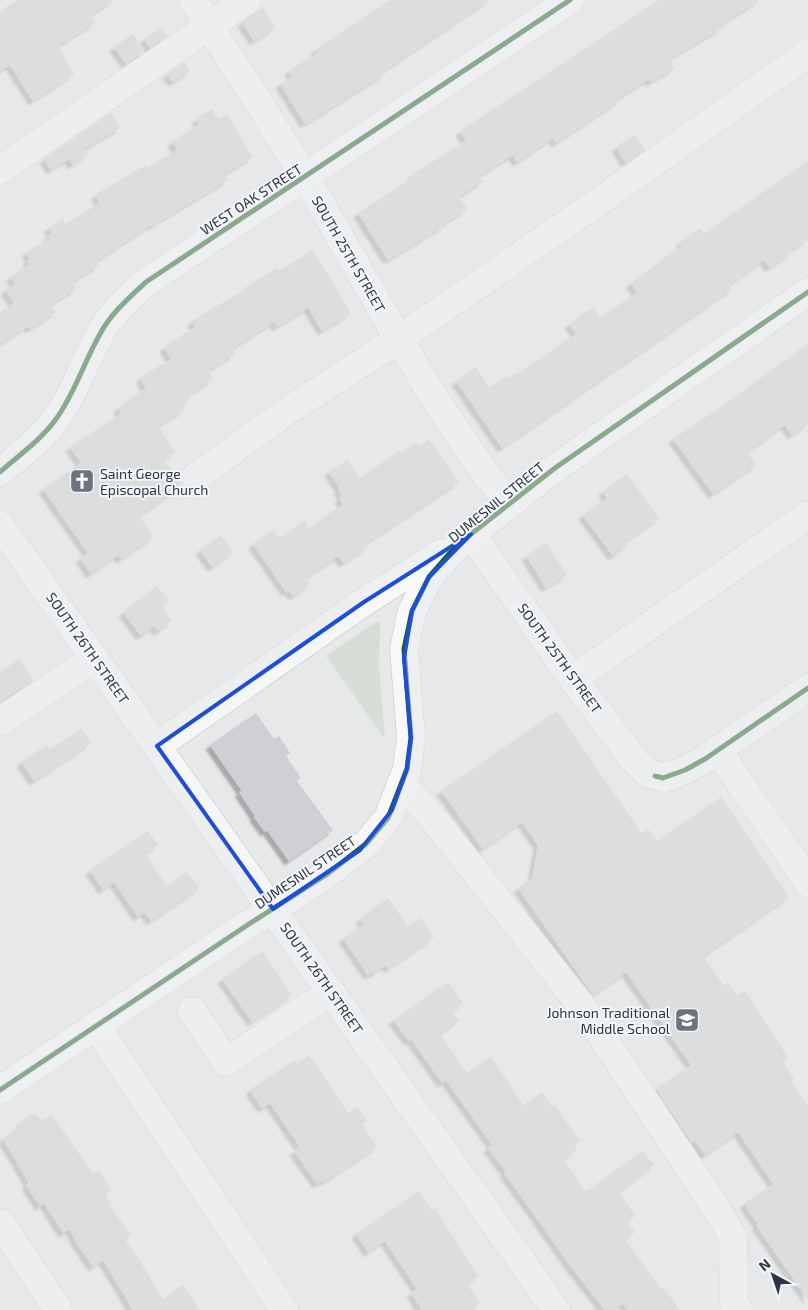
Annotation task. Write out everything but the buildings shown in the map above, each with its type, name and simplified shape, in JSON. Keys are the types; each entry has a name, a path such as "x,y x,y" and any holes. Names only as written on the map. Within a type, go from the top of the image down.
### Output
{"main road":[{"name":"WEST OAK STREET","path":"0,472 30,446 56,418 72,393 100,334 120,307 146,282 570,0"},
{"name":"DUMESNIL STREET","path":"0,1090 326,875 360,850 388,818 407,769 411,738 404,658 412,611 428,578 450,553 471,534 555,468 808,292"},
{"name":"DUMESNIL STREET","path":"364,602 471,534"}],"street":[{"name":"SOUTH 25TH STREET","path":"193,0 304,177 412,362 487,477 509,504"},
{"path":"0,170 247,0"},
{"path":"196,477 290,409 399,339 608,195 808,53"},
{"path":"573,679 808,515"},
{"name":"SOUTH 26TH STREET","path":"0,525 556,1310"},
{"name":"SOUTH 25TH STREET","path":"471,534 573,679 635,761 648,774 663,778 685,770 718,750"},
{"name":"DUMESNIL STREET","path":"157,746 364,602"},
{"path":"0,720 95,658"},
{"path":"808,688 718,750 808,883"},
{"path":"402,783 436,822 585,1010 716,1208 733,1237 734,1302 739,1310"},
{"path":"192,1011 226,1062 331,992"},
{"path":"96,1026 284,1310"},
{"path":"0,1223 58,1310"}],"highlighted area":[{"path":"471,534 429,577 412,611 404,658 411,738 407,769 392,810 360,850 273,909 157,746 364,602"}],"shaded area":[{"path":"376,622 379,622 380,625 379,668 385,739 326,656"}],"cycle path":[{"path":"0,472 37,441 50,427 69,399 104,326 121,306 146,282 570,0"},
{"path":"0,1090 326,875 367,843 388,818 407,769 411,738 404,649 412,611 429,577 450,553 471,534 555,468 808,292"},
{"path":"655,776 663,778 685,770 705,759 808,688"}],"place":[{"name":"Saint George Episcopal Church","path":"82,481"},
{"name":"Johnson Traditional Middle School","path":"687,1020"}]}
